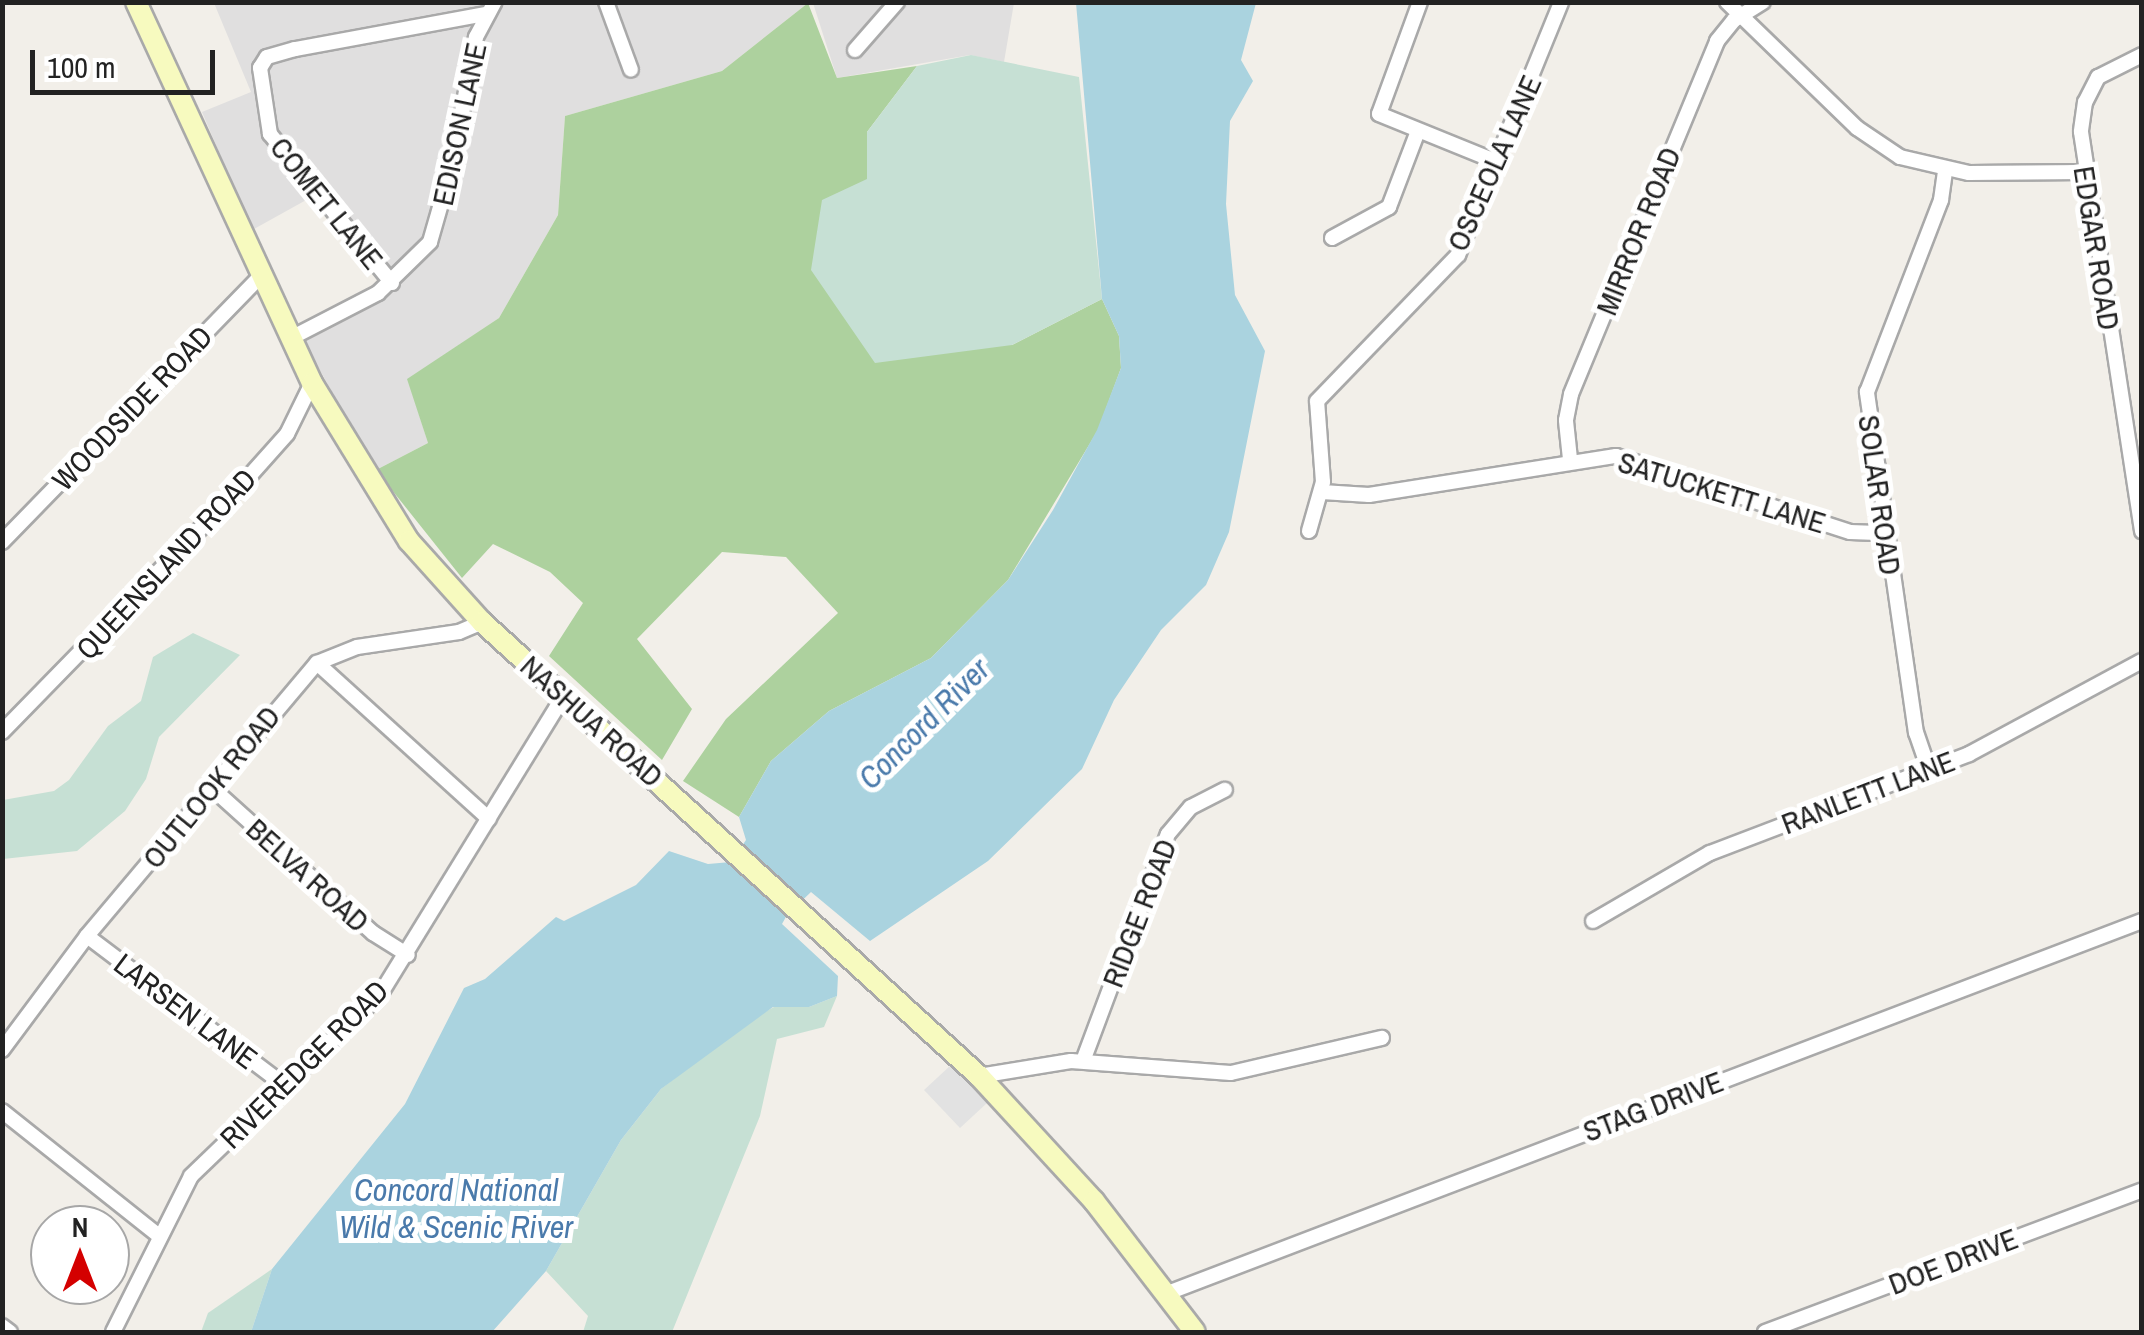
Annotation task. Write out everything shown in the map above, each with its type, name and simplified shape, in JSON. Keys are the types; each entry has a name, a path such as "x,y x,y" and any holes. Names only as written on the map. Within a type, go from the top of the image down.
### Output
{"main road":[{"name":"NASHUA ROAD","path":"136,2 312,383 393,519 482,622 979,1076 1094,1202 1195,1332"}],"street":[{"path":"855,50 897,2"},
{"path":"1420,2 1380,97 1383,117 1497,162"},
{"name":"OSCEOLA LANE","path":"1322,492 1314,416 1321,394 1458,255 1561,2"},
{"path":"1727,2 1871,139 1900,157 1946,170 2085,172"},
{"path":"1741,14 1764,2"},
{"path":"611,5 631,70"},
{"name":"COMET LANE","path":"392,283 270,134 262,64 296,49 491,8"},
{"name":"EDISON LANE","path":"291,338 392,283 423,253 440,216 472,50 491,8"},
{"name":"MIRROR ROAD","path":"1570,459 1566,420 1572,394 1717,42 1741,14"},
{"name":"EDGAR ROAD","path":"2142,55 2109,68 2090,89 2081,132 2142,531"},
{"path":"1332,238 1389,207 1418,131"},
{"name":"SOLAR ROAD","path":"1929,770 1916,733 1866,392 1941,200 1946,170"},
{"name":"WOODSIDE ROAD","path":"2,542 262,275"},
{"name":"QUEENSLAND ROAD","path":"2,732 250,476 286,434 312,383"},
{"name":"SATUCKETT LANE","path":"1322,492 1370,496 1570,459 1630,458 1850,532 1884,533"},
{"path":"1309,530 1322,492"},
{"name":"OUTLOOK ROAD","path":"2,1050 88,936 317,664 358,647 459,632 482,622"},
{"name":"RANLETT LANE","path":"1594,921 1721,848 1929,770 2142,661"},
{"path":"317,664 490,818"},
{"name":"RIVEREDGE ROAD","path":"113,1332 196,1170 381,993 408,955 564,696"},
{"name":"BELVA ROAD","path":"212,788 373,934 408,955"},
{"name":"RIDGE ROAD","path":"1083,1062 1168,834 1191,807 1225,790"},
{"name":"STAG DRIVE","path":"1165,1294 2142,920"},
{"name":"LARSEN LANE","path":"88,936 285,1086"},
{"path":"979,1076 1003,1068 1083,1062 1230,1073 1382,1038"},
{"path":"2,1111 159,1236"},
{"name":"DOE DRIVE","path":"1765,1332 2142,1190"},
{"path":"2,1326 10,1332"}],"shaded area":[{"path":"214,3 808,3 722,71 565,116 558,215 499,318 408,379 428,443 376,470 304,342 398,288 326,189 252,230 202,112 251,92"},
{"path":"813,3 1014,3 1004,62 970,55 837,78"},
{"path":"951,1065 987,1103 960,1128 924,1090"}],"green space":[{"path":"808,3 837,78 917,66 867,132 867,179 1012,345 1102,299 1119,336 1121,368 1098,430 1008,580 931,658 829,711 771,761 739,817 683,781 726,719 838,613 786,557 722,552 637,639 692,709 662,760 549,656 583,603 550,572 493,544 462,578 376,470 428,443 407,379 499,318 558,215 565,116 722,71"},
{"path":"971,55 1079,77 1102,299 1012,345 875,363 811,270 822,200 867,179 867,132 917,66"},
{"path":"193,633 240,655 159,737 146,779 125,811 77,851 3,859 3,800 54,791 69,780 108,726 141,701 153,657"},
{"path":"837,996 824,1027 777,1039 760,1116 672,1332 583,1332 588,1316 546,1271 621,1140 661,1089 746,1022 774,1007 809,1007"},
{"path":"272,1269 251,1332 201,1332 208,1313"}],"water":[{"name":"Concord National Wild & Scenic River","path":"1076,3 1256,3 1241,60 1253,81 1230,121 1226,204 1235,295 1265,351 1229,532 1206,585 1161,630 1114,700 1082,769 988,861 870,941 811,892 787,915 782,924 838,976 837,996 809,1007 773,1007 661,1089 621,1140 546,1271 492,1332 251,1332 272,1269 405,1104 464,988 485,979 556,917 564,921 636,885 669,851 708,864 731,862 746,840 739,817 771,761 829,711 931,658 1008,580 1053,510 1097,430 1121,368 1119,336 1102,299"}],"water label":[{"name":"Concord River","path":"924,724"}]}
